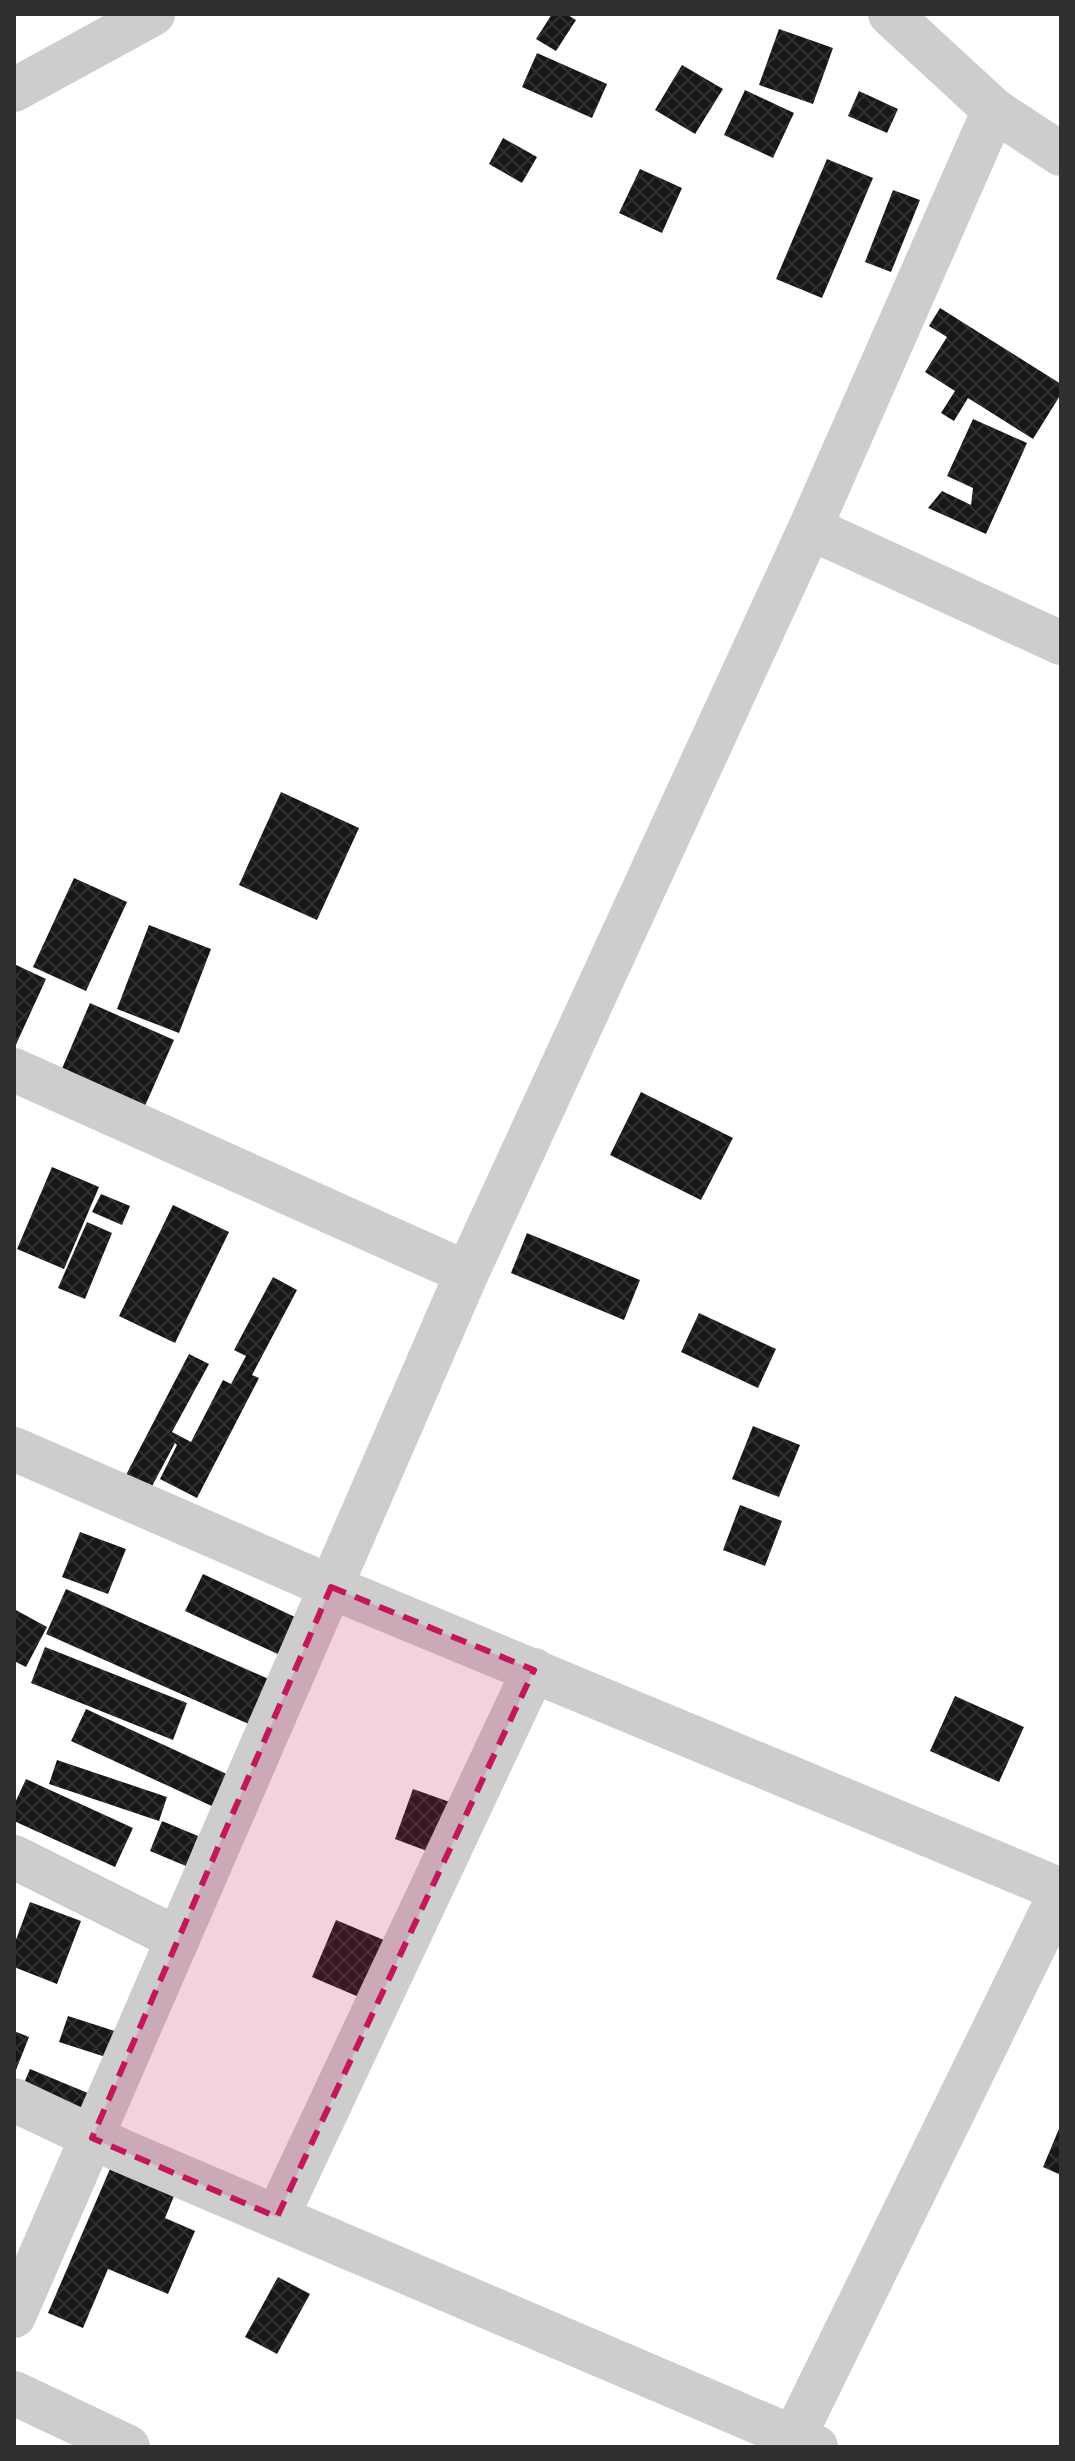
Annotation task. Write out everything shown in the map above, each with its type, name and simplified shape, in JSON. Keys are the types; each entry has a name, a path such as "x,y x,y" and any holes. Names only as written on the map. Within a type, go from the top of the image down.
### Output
{"street":[{"path":"14,90 153,14"},
{"path":"890,14 994,110 1061,154"},
{"path":"14,2316 467,1273 810,528 994,110"},
{"path":"810,528 1061,643"},
{"path":"14,1070 467,1273"},
{"path":"14,1449 331,1587 1061,1891 805,2442 92,2138 14,2100"},
{"path":"277,2217 534,1670"},
{"path":"14,1857 178,1939"},
{"path":"14,2393 128,2447"}],"highlighted area":[{"path":"331,1587 534,1670 277,2217 92,2138"}],"building":[{"path":"552,14 566,14 576,20 556,51 536,39"},
{"path":"779,29 833,48 813,104 759,85"},
{"path":"537,53 607,84 592,118 522,87"},
{"path":"682,65 723,89 695,134 655,110"},
{"path":"745,90 794,113 773,158 724,135"},
{"path":"859,91 898,109 887,133 848,116"},
{"path":"503,138 537,157 522,183 489,164"},
{"path":"827,159 873,178 822,298 776,279"},
{"path":"640,169 682,188 662,233 619,213"},
{"path":"893,190 920,200 891,272 865,262"},
{"path":"940,308 1061,384 1061,394 1033,439 968,398 954,421 941,413 955,391 925,372 947,337 929,326"},
{"path":"973,419 1027,443 986,534 928,508 942,491 971,505 973,488 947,476"},
{"path":"281,792 359,828 317,920 239,885"},
{"path":"74,878 127,902 86,991 33,967"},
{"path":"149,925 211,949 179,1033 117,1009"},
{"path":"14,964 46,979 14,1049"},
{"path":"90,1003 174,1040 141,1115 58,1078"},
{"path":"641,1092 733,1138 701,1200 610,1155"},
{"path":"52,1167 99,1187 64,1269 17,1249"},
{"path":"101,1194 130,1206 122,1225 92,1212"},
{"path":"173,1205 229,1232 175,1343 119,1316"},
{"path":"87,1222 112,1233 85,1299 58,1288"},
{"path":"527,1233 640,1280 624,1320 511,1273"},
{"path":"273,1277 297,1290 252,1375 259,1378 197,1498 160,1479 177,1445 175,1443 151,1488 126,1475 189,1354 209,1364 172,1432 191,1442 223,1380 231,1384 246,1356 234,1350"},
{"path":"699,1313 776,1349 758,1388 681,1352"},
{"path":"753,1426 800,1445 779,1497 732,1479"},
{"path":"740,1505 782,1521 765,1566 723,1550"},
{"path":"80,1532 126,1549 108,1594 62,1577"},
{"path":"203,1574 312,1625 295,1662 185,1611"},
{"path":"66,1589 282,1685 262,1730 46,1634"},
{"path":"14,1609 47,1627 26,1667 14,1661"},
{"path":"45,1647 187,1703 173,1740 31,1683"},
{"path":"955,1696 1024,1727 999,1782 930,1751"},
{"path":"86,1709 231,1776 216,1808 71,1741"},
{"path":"57,1760 167,1797 159,1821 49,1784"},
{"path":"26,1779 133,1828 115,1867 14,1821 14,1805"},
{"path":"413,1789 461,1806 443,1857 395,1839"},
{"path":"162,1821 198,1836 186,1866 150,1851"},
{"path":"30,1902 81,1921 57,1984 14,1967 14,1945"},
{"path":"336,1920 391,1943 366,2000 312,1977"},
{"path":"68,2016 124,2034 115,2060 59,2042"},
{"path":"14,2031 29,2037 14,2075"},
{"path":"30,2069 95,2096 84,2121 19,2095"},
{"path":"1061,2124 1061,2175 1043,2167"},
{"path":"110,2169 174,2196 165,2218 195,2231 168,2294 108,2269 83,2328 48,2313"},
{"path":"278,2277 310,2294 277,2354 245,2337"}]}
